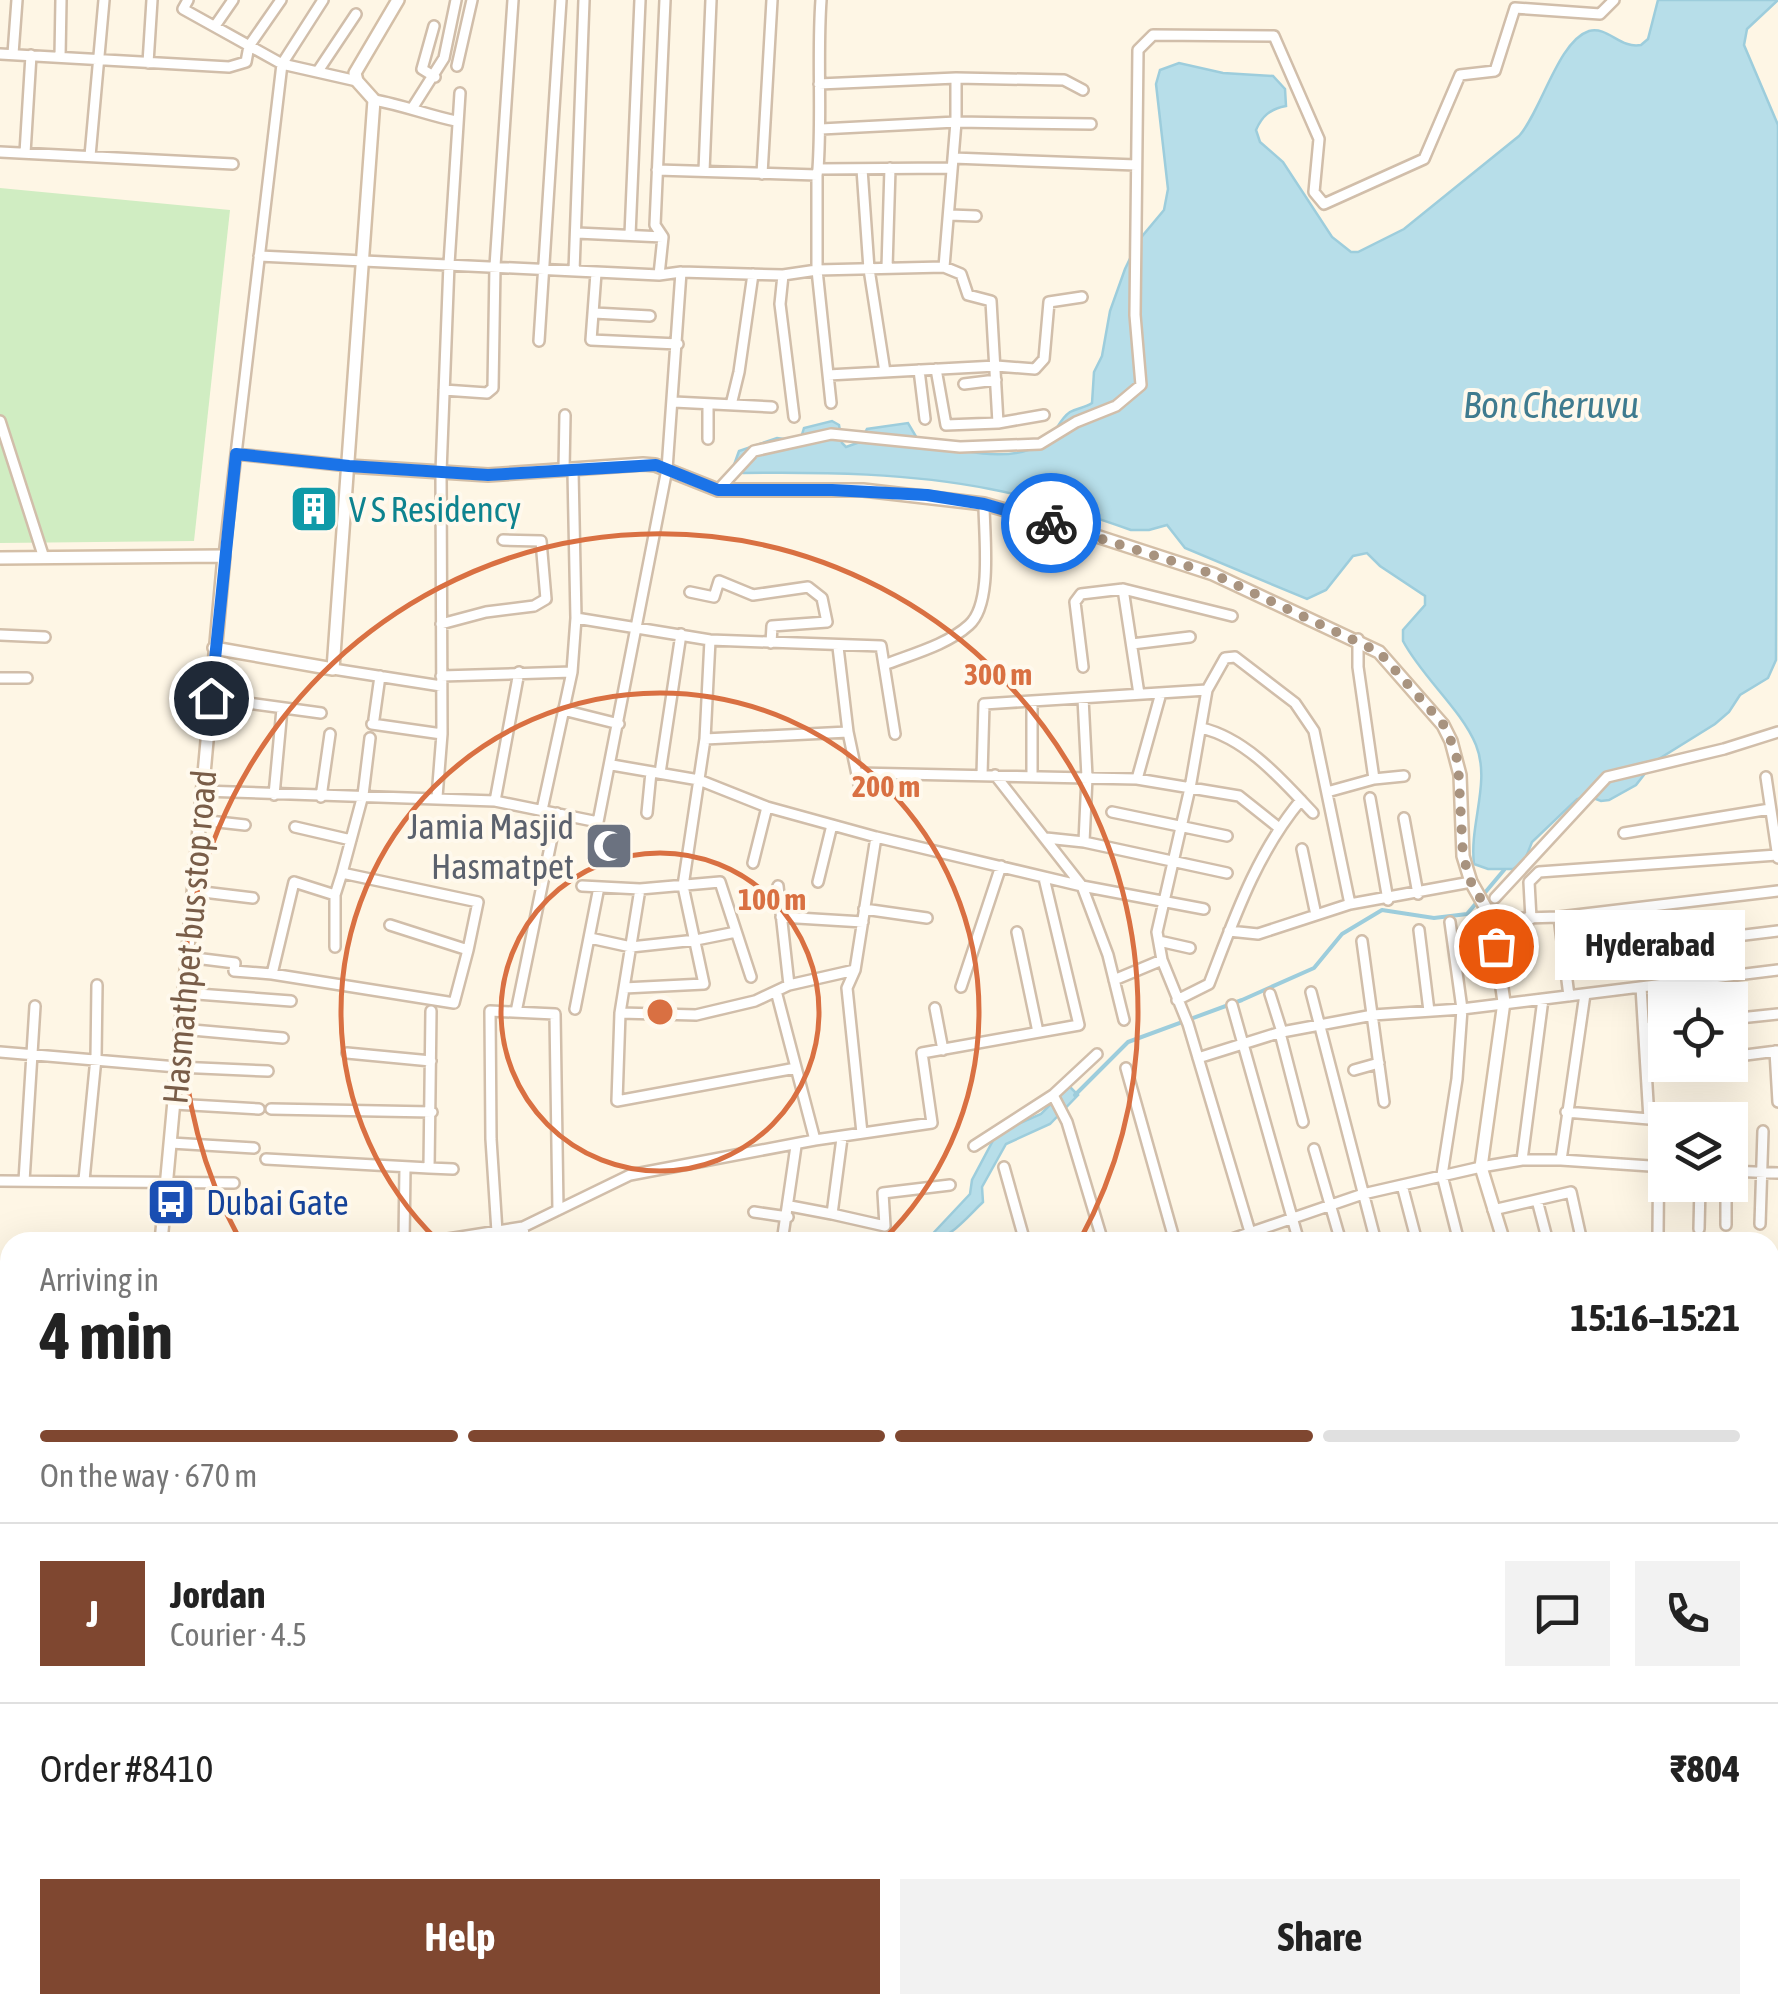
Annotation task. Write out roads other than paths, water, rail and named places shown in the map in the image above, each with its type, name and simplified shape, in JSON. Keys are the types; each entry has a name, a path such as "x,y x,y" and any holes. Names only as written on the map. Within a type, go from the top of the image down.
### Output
{"street":[{"path":"14,54 17,0"},
{"path":"60,57 62,0"},
{"path":"90,156 104,0"},
{"path":"148,63 152,0"},
{"path":"188,0 182,9 282,64 356,82 374,100 413,107 422,114 456,122"},
{"path":"215,26 233,0"},
{"path":"0,54 229,67 246,62 249,46 282,0"},
{"path":"0,558 224,556 282,64 323,0"},
{"path":"356,82 357,66 398,0"},
{"path":"413,107 444,58 456,0"},
{"path":"457,66 472,0"},
{"path":"444,390 487,392 494,388 495,266 513,0"},
{"path":"540,341 561,0"},
{"path":"574,271 584,0"},
{"path":"630,235 640,0"},
{"path":"659,275 663,236 655,225 664,0"},
{"path":"704,171 711,0"},
{"path":"762,174 772,0"},
{"path":"820,0 817,270 830,402"},
{"path":"718,490 754,452 831,434 960,447 1040,444 1076,422 1116,406 1142,385 1135,315 1138,50 1152,35 1274,36 1319,139 1314,192 1324,204 1424,159 1460,74 1495,71 1515,8 1600,14 1614,0"},
{"path":"318,71 356,14"},
{"path":"434,26 422,70 434,76"},
{"path":"25,153 31,55"},
{"path":"819,84 956,78 1064,80 1083,90"},
{"path":"944,268 956,78"},
{"path":"437,797 442,734 441,472 460,93"},
{"path":"333,669 374,100"},
{"path":"821,129 956,122 1091,124"},
{"path":"0,152 233,164"},
{"path":"657,170 762,174 952,163 1136,166"},
{"path":"862,168 869,268 884,372"},
{"path":"887,268 890,168"},
{"path":"950,216 976,216"},
{"path":"578,233 663,236"},
{"path":"259,256 659,275 783,275 817,270 944,268 960,274 968,294 992,301 998,423"},
{"path":"202,790 495,801 598,822 668,469 681,272"},
{"path":"596,273 591,340 678,344"},
{"path":"731,405 753,274"},
{"path":"783,275 780,304 794,417"},
{"path":"828,376 1040,367 1044,359 1046,305 1082,297"},
{"path":"594,313 650,316"},
{"path":"936,369 946,425 998,423 1044,415"},
{"path":"918,370 925,418"},
{"path":"964,384 996,380"},
{"path":"674,402 772,407"},
{"path":"708,404 708,439"},
{"path":"542,810 572,672 576,618 565,415"},
{"path":"0,420 44,558"},
{"path":"236,454 488,475 643,464 668,469 681,478 718,490 863,490 984,504 1213,574 1358,639 1396,668 1443,724 1458,762 1461,838 1473,887 1489,914 1504,1002 1481,1167 1501,1232"},
{"path":"884,665 953,637 971,624 980,610 984,593 984,504"},
{"path":"441,624 486,612 534,606 546,599 542,541 503,540"},
{"name":"Hasmathpet bus stop road","path":"162,1232 224,556"},
{"path":"690,592 714,597 719,581 754,595 808,587 822,598 826,622 772,626 771,643"},
{"path":"1124,589 1140,694"},
{"path":"1083,668 1076,598 1081,594 1124,589 1232,616"},
{"path":"576,618 710,640 881,646 895,734"},
{"path":"648,813 680,634"},
{"path":"0,636 45,637"},
{"path":"1132,644 1190,637"},
{"path":"1358,639 1358,668 1374,780"},
{"path":"624,988 704,984 684,886 705,739 710,640"},
{"path":"838,646 858,778 982,775 1137,778 1239,796 1278,826"},
{"path":"214,648 380,676 441,681 519,672 572,672"},
{"path":"1350,904 1314,731 1295,703 1235,657 1225,658 1207,690 1190,788 1158,920 1158,941 1188,1024 1251,1231 1364,1194 1522,1160 1648,1166"},
{"path":"495,801 519,672"},
{"path":"380,676 373,722 442,734"},
{"path":"0,678 27,678"},
{"path":"982,775 984,704 1207,690"},
{"path":"1137,778 1160,694"},
{"path":"211,698 321,713"},
{"path":"1084,698 1084,842"},
{"path":"1032,701 1032,776"},
{"path":"274,795 282,709"},
{"path":"564,710 620,724"},
{"path":"1201,728 1220,732 1240,744 1314,813"},
{"path":"705,739 848,732"},
{"path":"1495,898 1607,777 1778,732"},
{"path":"321,797 330,734"},
{"path":"335,947 335,894 363,795 370,738"},
{"path":"612,765 699,780 767,807 1044,878 1204,909"},
{"path":"995,776 1082,886 1124,1020"},
{"path":"1326,792 1404,776"},
{"path":"1531,919 1529,882 1539,872 1778,858 1766,777"},
{"path":"1370,798 1388,900"},
{"path":"1177,1000 1209,984 1254,869 1278,826 1301,800"},
{"path":"753,864 767,807"},
{"path":"1624,832 1770,808"},
{"path":"1112,812 1227,836"},
{"path":"516,1012 557,813"},
{"path":"1404,818 1418,894"},
{"path":"200,820 245,825"},
{"path":"818,882 832,824"},
{"path":"295,827 351,840"},
{"path":"862,1133 846,988 856,970 876,837"},
{"path":"1046,838 1084,842 1226,873"},
{"path":"1302,849 1316,916"},
{"path":"961,988 1001,866"},
{"path":"187,957 235,963 234,972 272,974 454,1003 478,902 342,872"},
{"path":"558,1210 555,1014 490,1011 491,1139 497,1232 523,1227 558,1210 630,1175 932,1123 922,1054 1079,1025 1044,878"},
{"path":"272,974 294,882 335,894"},
{"path":"582,886 640,888 720,882 750,977"},
{"path":"778,886 789,985"},
{"path":"575,1009 599,887"},
{"path":"1229,931 1258,934 1350,904 1473,887"},
{"path":"640,888 620,1013 617,1101 796,1068"},
{"path":"1489,914 1531,919 1559,917 1778,891"},
{"path":"195,892 253,898"},
{"path":"864,909 928,918"},
{"path":"781,917 863,922"},
{"path":"1559,917 1569,996"},
{"path":"1450,922 1462,1009 1442,1175 1456,1232"},
{"path":"390,926 468,950"},
{"path":"1419,930 1428,1011"},
{"path":"1564,957 1778,930"},
{"path":"590,938 630,947 736,932"},
{"path":"1017,932 1038,1032"},
{"path":"1158,941 1190,948"},
{"path":"1362,941 1384,1102"},
{"path":"1114,980 1162,960"},
{"path":"620,1013 696,1016 755,1001 789,985 856,970"},
{"path":"1198,1058 1281,1032 1373,1014 1462,1009 1778,970"},
{"path":"84,1180 96,1058 97,984"},
{"path":"1641,987 1648,1102"},
{"path":"776,991 816,1140"},
{"path":"1311,992 1374,1232"},
{"path":"184,993 290,1001"},
{"path":"1270,994 1304,1122"},
{"path":"1561,1160 1585,994"},
{"path":"1522,1160 1543,999"},
{"path":"1232,1005 1296,1232"},
{"path":"24,1180 35,1006"},
{"path":"935,1008 943,1050"},
{"path":"428,1168 431,1011"},
{"path":"1748,1017 1778,1014"},
{"path":"181,1029 284,1038"},
{"path":"1748,1055 1776,1051 1778,1102"},
{"path":"0,1052 268,1071"},
{"path":"347,1052 430,1061"},
{"path":"974,1146 1054,1095 1098,1054"},
{"path":"1354,1070 1379,1063"},
{"path":"1126,1068 1172,1232"},
{"path":"1054,1095 1068,1122 1100,1232"},
{"path":"174,1104 432,1112"},
{"path":"1566,1112 1648,1119"},
{"path":"1760,1224 1763,1131"},
{"path":"832,1214 842,1138"},
{"path":"171,1143 254,1148"},
{"path":"784,1232 796,1146"},
{"path":"1314,1149 1338,1232"},
{"path":"266,1159 452,1169"},
{"path":"404,1232 405,1167"},
{"path":"1004,1167 1022,1232"},
{"path":"1748,1172 1778,1174"},
{"path":"0,1180 234,1183"},
{"path":"754,1212 832,1214 885,1226 883,1193 950,1184"},
{"path":"1402,1185 1414,1232"},
{"path":"1493,1210 1571,1192 1580,1232"},
{"path":"1537,1200 1545,1232"},
{"path":"1658,1232 1659,1202"},
{"path":"1700,1202 1700,1229"},
{"path":"1726,1202 1726,1225"},
{"path":"523,1227 524,1232"}],"water":[{"name":"Bon Cheruvu","path":"1658,0 1778,0 1747,29 1744,45 1778,125 1776,660 1768,678 1740,695 1715,724 1654,762 1636,785 1609,800 1588,796 1577,799 1532,842 1524,862 1513,869 1488,869 1474,864 1481,789 1476,745 1403,641 1403,630 1425,605 1425,596 1367,553 1353,556 1326,590 1307,599 1185,548 1167,525 1131,530 1044,502 959,484 867,475 743,473 734,465 739,451 777,438 800,441 804,428 832,421 839,425 846,447 860,442 867,429 908,423 918,440 982,454 1015,453 1044,443 1066,415 1092,403 1094,372 1102,356 1110,311 1125,269 1139,240 1164,210 1168,189 1156,84 1160,70 1179,63 1223,73 1273,76 1285,89 1286,106 1271,111 1261,121 1256,130 1260,142 1283,162 1332,237 1351,252 1358,252 1404,229 1519,136 1559,62 1578,37 1596,30 1627,44 1641,45 1648,39"},
{"path":"1069,1086 1078,1095 1050,1124 1006,1144 982,1187 983,1202 950,1232 934,1232 970,1194 972,1180 997,1133 1041,1114"}],"waterway":[{"path":"1075,1095 1128,1042 1242,1000 1314,968 1342,934 1382,910 1434,918 1467,914 1504,870"}],"place":[{"name":"V S Residency","path":"314,509"},
{"name":"Jamia Masjid Hasmatpet","path":"609,846"},
{"name":"Hyderabad","path":"1496,946"},
{"name":"Dubai Gate","path":"171,1202"}]}
